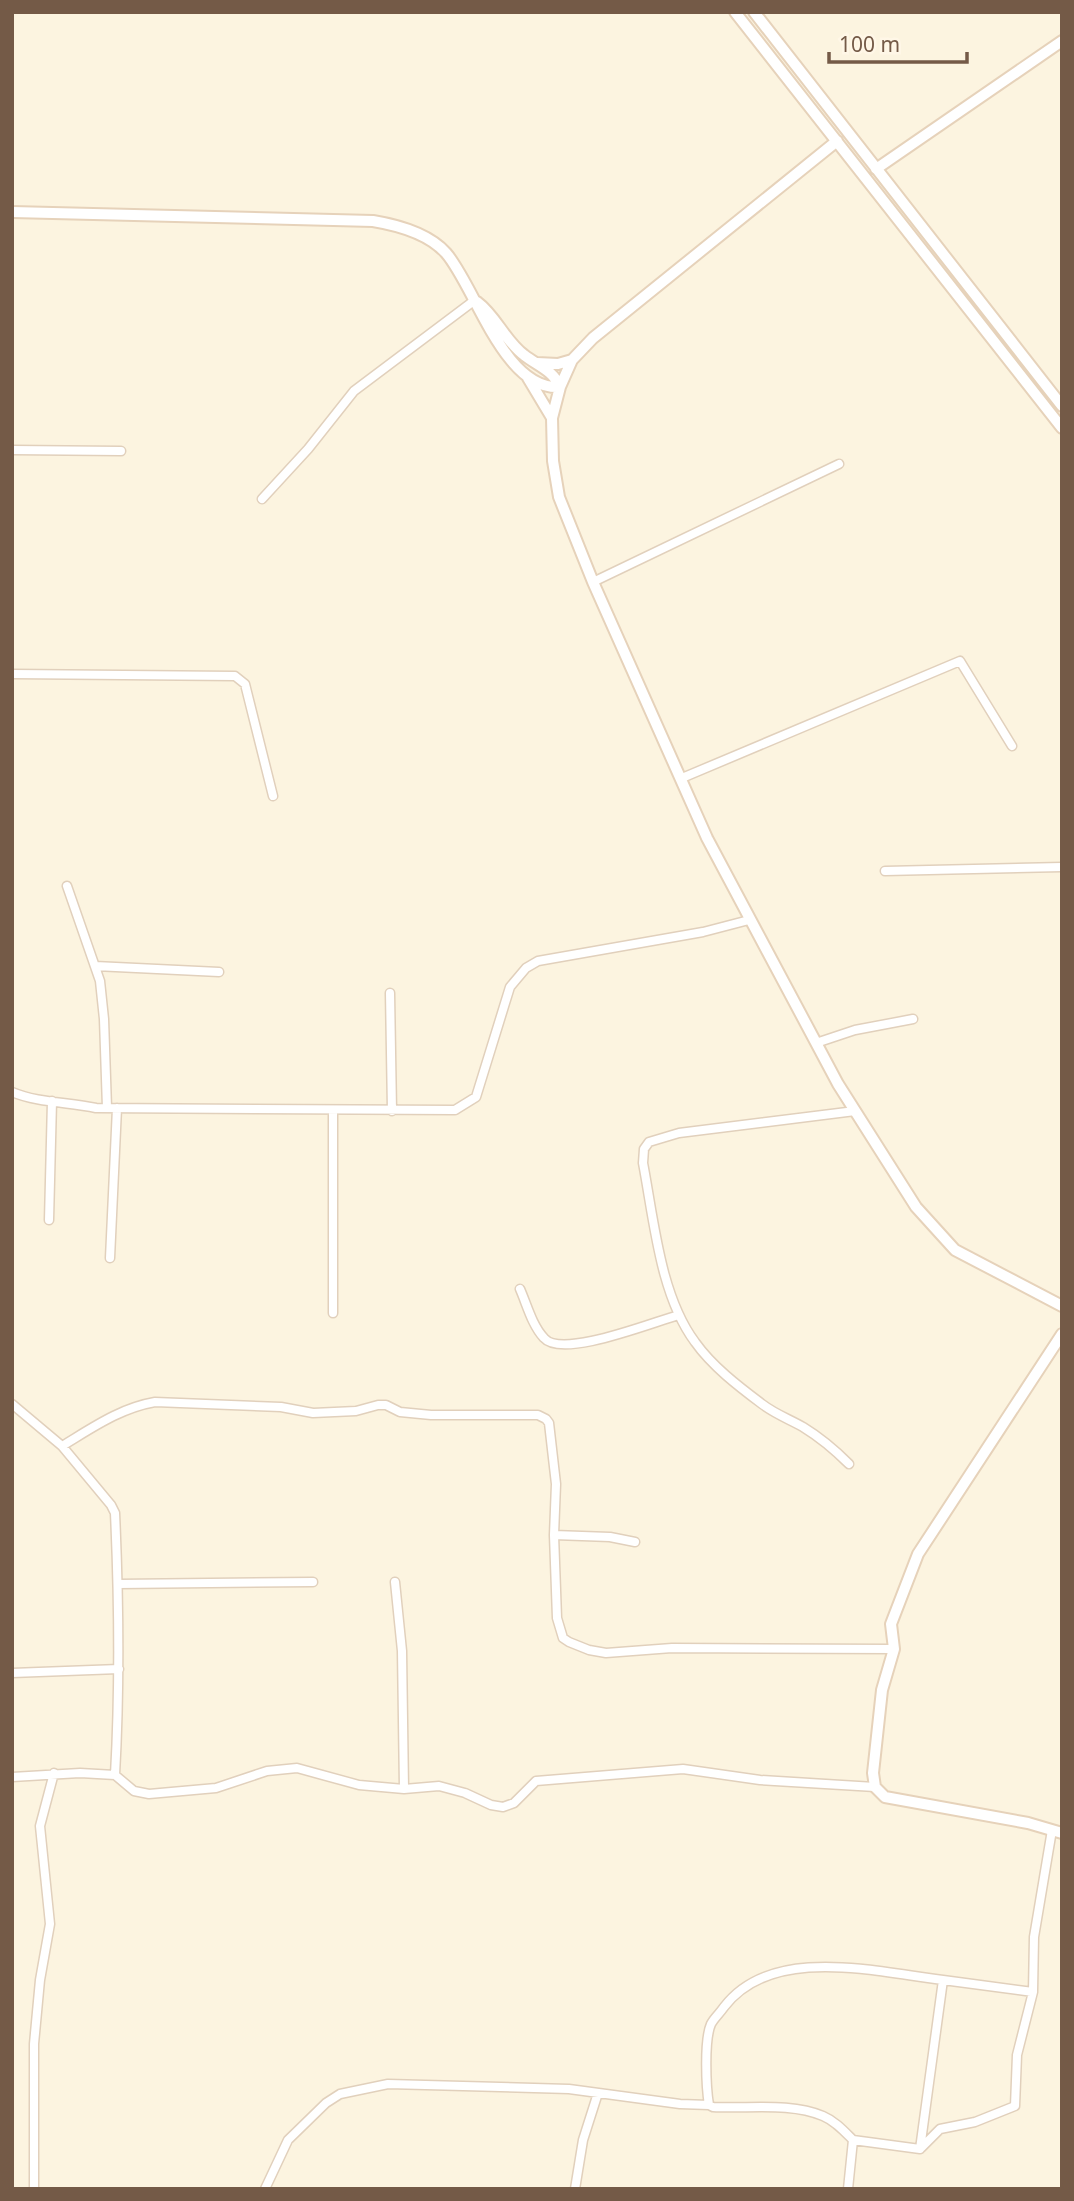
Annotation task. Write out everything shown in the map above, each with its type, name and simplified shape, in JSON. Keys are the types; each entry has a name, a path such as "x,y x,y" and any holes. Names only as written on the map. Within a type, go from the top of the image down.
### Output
{"street":[{"path":"735,12 1062,428"},
{"path":"754,12 1062,406"},
{"path":"876,169 1062,41"},
{"path":"837,141 593,338 572,360 560,387 552,418 553,461 559,497 593,582 707,838 749,920 855,1111 916,1207 956,1250 1062,1306"},
{"path":"12,212 373,221 408,228 444,251 475,300 482,318 509,358 526,375 552,418"},
{"path":"954,290 966,282"},
{"path":"475,300 486,309 515,347 554,376 560,387"},
{"path":"262,499 308,449 354,391 475,300"},
{"path":"537,363 572,360"},
{"path":"526,375 545,384 560,387"},
{"path":"12,450 121,451"},
{"path":"593,582 839,464"},
{"path":"682,778 960,661 1012,746"},
{"path":"12,674 235,676 245,684 272,796"},
{"path":"885,871 1062,867"},
{"path":"67,886 100,981 107,1108"},
{"path":"12,1092 38,1101 107,1108 455,1110 477,1097 510,987 526,968 538,961 703,932 749,920"},
{"path":"95,965 219,972"},
{"path":"390,993 392,1111"},
{"path":"816,1043 855,1030 913,1019"},
{"path":"49,1220 52,1101"},
{"path":"110,1258 117,1108"},
{"path":"333,1111 333,1313"},
{"path":"849,1464 831,1446 804,1428 772,1412 734,1383 695,1343 671,1296 660,1254 643,1163 644,1149 649,1142 679,1133 855,1111"},
{"path":"520,1289 545,1340 555,1345 590,1342 679,1315"},
{"path":"920,2148 940,2129 975,2122 1014,2106 1017,2054 1033,1992 1034,1937 1057,1832 1028,1823 904,1802 885,1797 875,1787 873,1773 882,1690 894,1649 891,1624 918,1554 1062,1334"},
{"path":"62,1446 108,1418 139,1405 155,1402 281,1407 313,1413 356,1411 386,1405 400,1412 431,1415 538,1415 549,1423 556,1484 554,1535 559,1628 563,1638 576,1646 606,1653 672,1648 894,1649"},
{"path":"12,1404 62,1446 114,1509 120,1669 115,1775"},
{"path":"554,1535 610,1537 635,1542"},
{"path":"118,1584 313,1582"},
{"path":"395,1582 402,1651 404,1788"},
{"path":"12,1673 120,1669"},
{"path":"12,1777 54,1773 115,1775 134,1791 149,1794 216,1788 284,1768 312,1771 359,1785 404,1788 439,1786 503,1807 514,1803 536,1781 683,1769 760,1780 875,1787"},
{"path":"34,2189 34,2044 40,1980 50,1924 40,1826 54,1773"},
{"path":"709,2105 706,2088 708,2035 711,2025 735,1993 750,1982 767,1975 828,1967 1033,1992"},
{"path":"920,2148 943,1980"},
{"path":"265,2189 288,2140 326,2103 340,2094 388,2084 569,2089 680,2104 709,2105 713,2108 791,2109 821,2115 836,2123 853,2140 920,2148"},
{"path":"575,2189 583,2140 598,2093"},
{"path":"848,2189 853,2140"}]}
